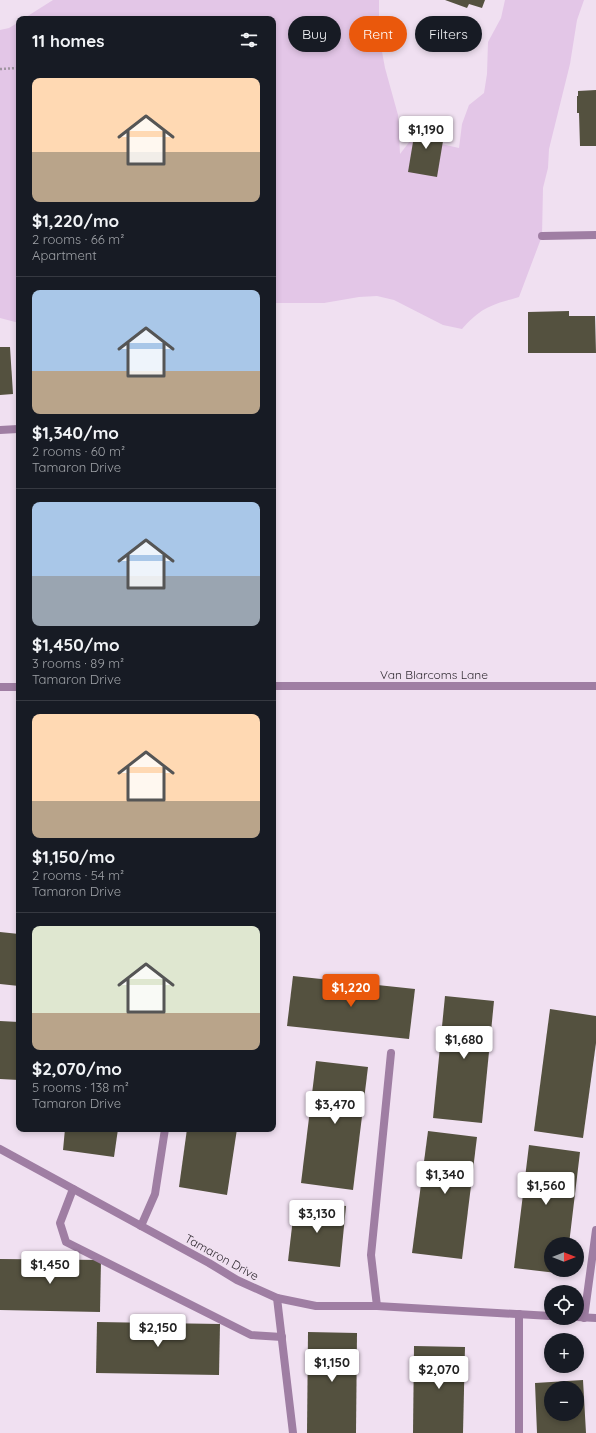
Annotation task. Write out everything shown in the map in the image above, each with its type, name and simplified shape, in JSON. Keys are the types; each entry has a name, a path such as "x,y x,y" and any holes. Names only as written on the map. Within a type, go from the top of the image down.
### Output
{"street":[{"path":"542,236 596,235"},
{"path":"0,430 16,428"},
{"name":"Van Blarcoms Lane","path":"276,686 596,686"},
{"path":"0,687 16,687"},
{"path":"377,1306 371,1255 391,1053"},
{"path":"141,1226 155,1194 165,1132"},
{"name":"Tamaron Drive","path":"0,1149 209,1263 237,1280 277,1298 316,1306 377,1306 544,1316"},
{"path":"73,1189 60,1223 66,1242 251,1335 282,1337"},
{"path":"584,1300 596,1230"},
{"path":"277,1298 293,1433"},
{"path":"519,1314 519,1433"},
{"path":"584,1318 596,1318"}],"path":[{"path":"0,69 16,68"}],"shaded area":[{"path":"53,0 379,0 379,16 349,16 349,52 382,52 398,115 400,154 420,128 437,143 459,148 462,124 469,105 484,93 487,74 488,42 501,18 505,0 584,0 577,20 570,64 549,149 548,168 543,188 542,236 519,297 501,302 481,311 462,329 443,325 394,300 377,296 359,297 324,303 276,303 276,16 28,16"},
{"path":"16,24 16,322 0,318 0,30 9,28"}],"building":[{"path":"445,0 485,0 482,8 469,4 467,8"},
{"path":"596,90 596,146 580,146 579,113 577,113 578,91"},
{"path":"416,124 445,129 437,177 408,172"},
{"path":"569,311 569,316 595,316 596,353 528,353 528,312"},
{"path":"0,347 10,347 13,394 0,395"},
{"path":"0,932 16,934 16,986 0,984"},
{"path":"293,976 415,989 409,1039 287,1026"},
{"path":"445,996 494,1001 482,1123 433,1118"},
{"path":"550,1009 596,1016 596,1043 583,1138 534,1131"},
{"path":"0,1021 16,1022 16,1080 0,1079"},
{"path":"316,1061 368,1067 353,1190 301,1183"},
{"path":"428,1131 477,1137 462,1259 412,1253"},
{"path":"65,1132 118,1132 114,1157 63,1150"},
{"path":"187,1132 237,1132 227,1195 179,1187"},
{"path":"529,1145 580,1152 570,1237 544,1237 544,1272 514,1268"},
{"path":"295,1201 346,1206 340,1267 288,1261"},
{"path":"0,1259 101,1260 100,1312 0,1310"},
{"path":"97,1322 220,1324 219,1375 96,1373"},
{"path":"308,1332 357,1333 356,1433 307,1433"},
{"path":"414,1346 465,1347 463,1433 413,1433"},
{"path":"544,1382 544,1421 584,1421 584,1398 586,1433 537,1433 535,1383"}]}
